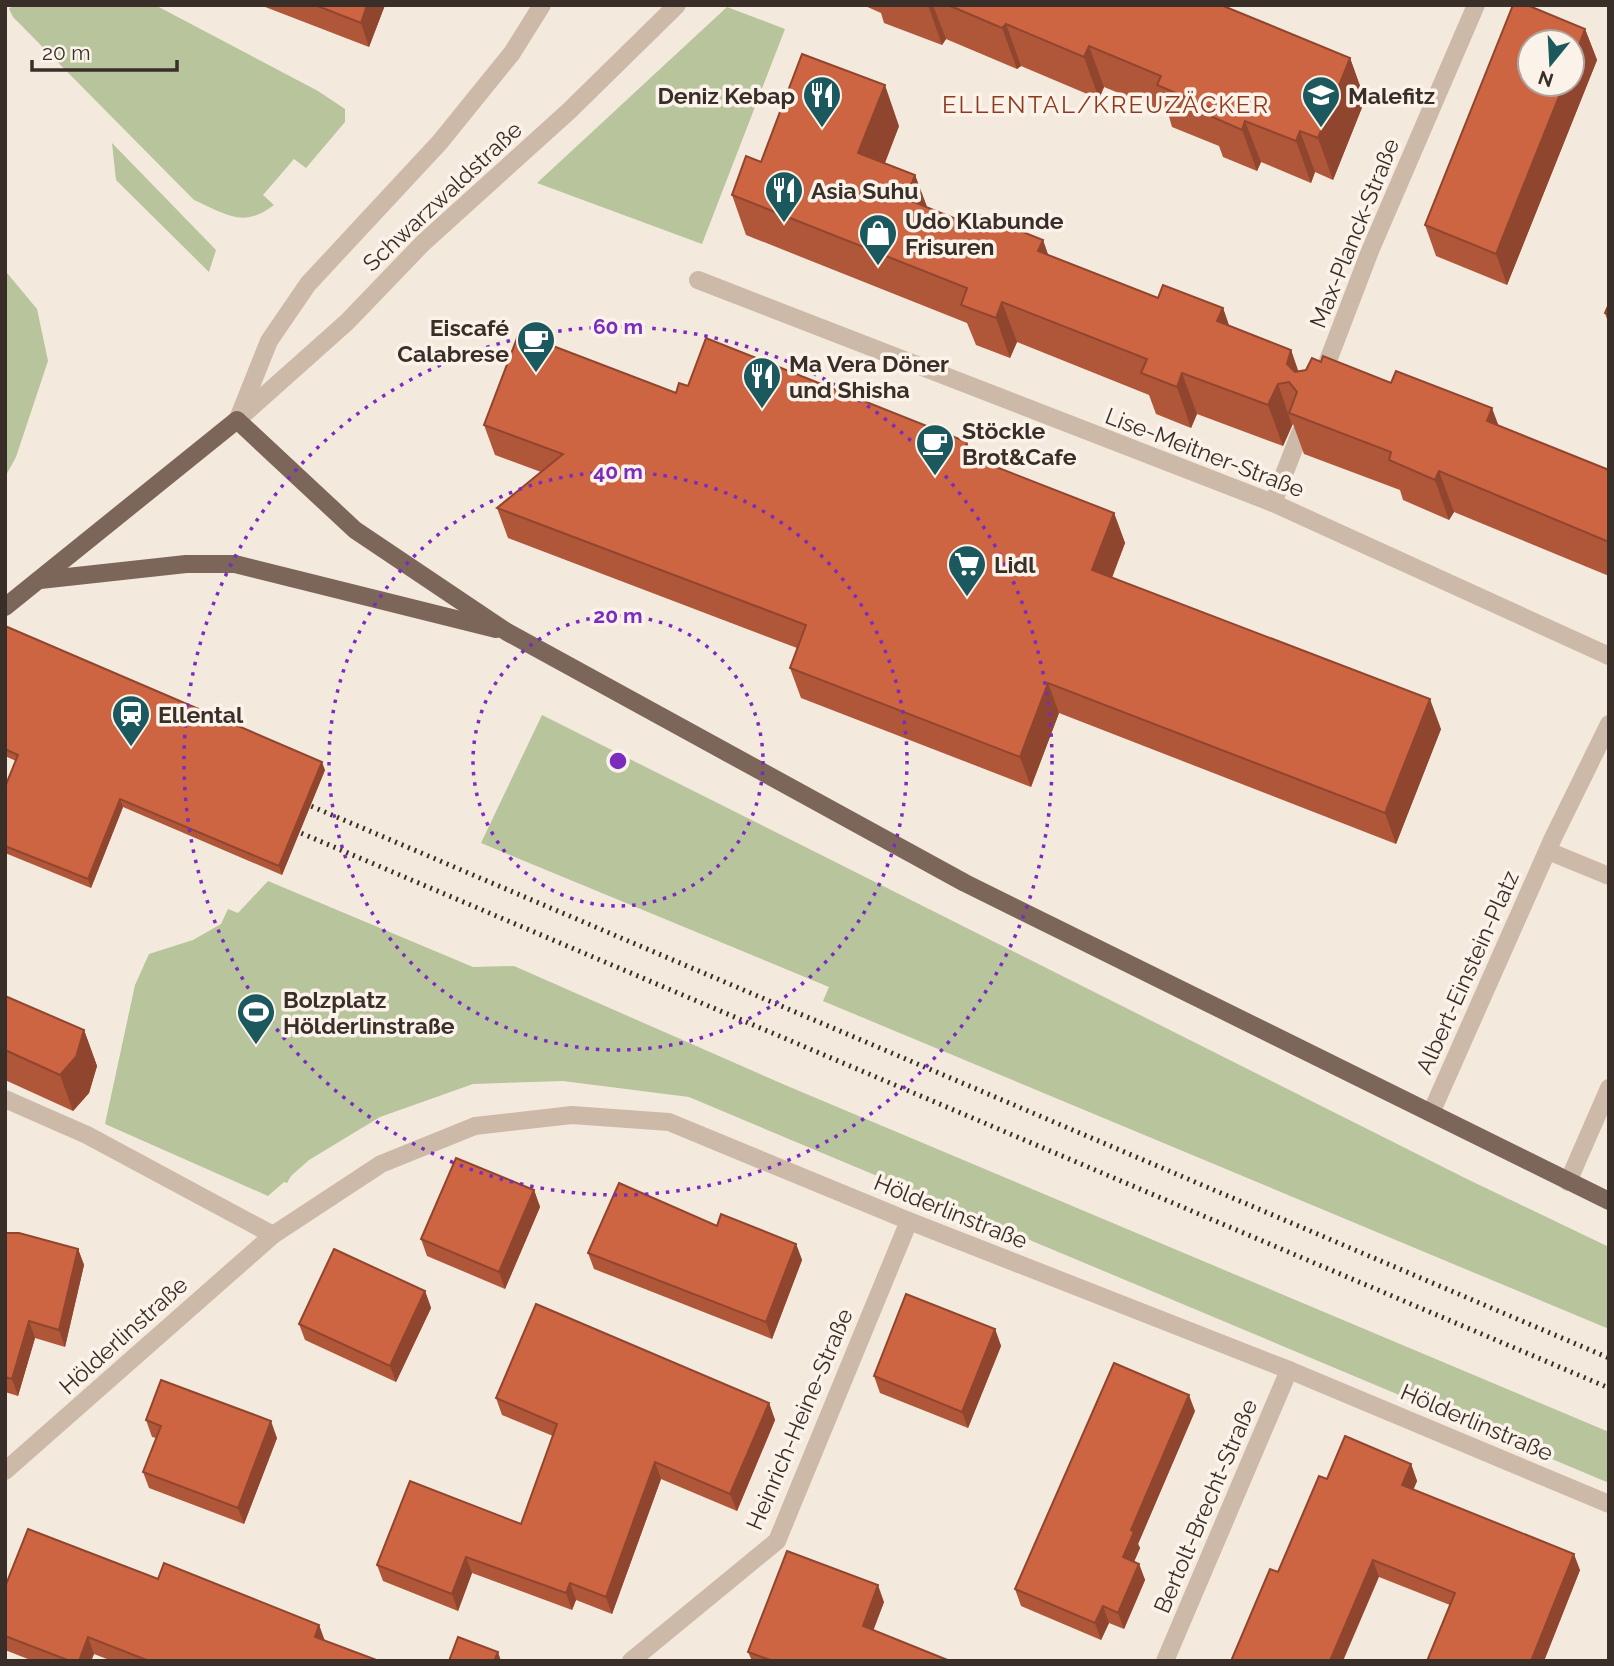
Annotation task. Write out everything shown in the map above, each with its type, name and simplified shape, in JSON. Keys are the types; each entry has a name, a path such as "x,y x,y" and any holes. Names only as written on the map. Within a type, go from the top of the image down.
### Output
{"main road":[{"name":"Schwarzwaldstraße","path":"5,607 237,420"},
{"path":"237,420 355,530 507,632 965,883 1609,1201"},
{"path":"40,580 186,564 235,564 507,632"}],"street":[{"name":"Schwarzwaldstraße","path":"237,420 270,341 308,284 440,142 512,53 542,5"},
{"name":"Schwarzwaldstraße","path":"237,420 347,322 451,217 569,111 677,5"},
{"name":"Max-Planck-Straße","path":"1313,402 1370,251 1476,5"},
{"name":"Lise-Meitner-Straße","path":"698,280 1273,503 1511,609 1609,656"},
{"path":"1273,503 1300,433"},
{"name":"Albert-Einstein-Platz","path":"1431,1113 1548,851 1609,724"},
{"path":"1548,851 1609,876"},
{"path":"1568,1182 1609,1088"},
{"path":"5,1099 87,1135 273,1235"},
{"name":"Hölderlinstraße","path":"5,1471 273,1235 381,1164 475,1126 572,1115 669,1122 909,1221 1289,1370 1609,1504"},
{"name":"Heinrich-Heine-Straße","path":"631,1661 777,1541 909,1221"},
{"name":"Bertolt-Brecht-Straße","path":"1165,1661 1289,1370"}],"green space":[{"path":"13,5 155,5 318,91 345,109 345,122 306,168 294,159 263,195 274,205 244,218 225,214 194,200 13,17 9,9"},
{"path":"727,7 785,29 702,244 537,183"},
{"path":"112,143 216,250 209,272 116,180"},
{"path":"7,273 37,309 48,361 16,457 5,477"},
{"path":"542,715 1469,1180 1609,1247 1609,1329 823,1001 829,987 481,843"},
{"path":"268,881 473,967 514,966 785,1085 1609,1432 1609,1483 689,1097 563,1081 473,1084 380,1117 309,1160 287,1183 284,1182 268,1196 105,1124 135,985 149,954 193,940 221,924 228,909 238,913"}],"building":[{"path":"315,5 367,5 361,23"},
{"path":"948,5 1221,5 1350,58 1318,138 1300,131 1296,141 1245,121 1242,130 1208,115 1211,108 1157,85 1161,76 1089,46 1084,57 1006,24 1002,28"},
{"path":"1513,5 1527,5 1583,28 1516,28 1516,98 1558,98 1496,254 1425,225"},
{"path":"802,54 885,85 858,153 915,175 906,199 976,227 980,215 1043,240 1038,251 1158,298 1163,285 1223,308 1217,321 1291,350 1287,364 1295,372 1306,370 1312,358 1321,362 1323,356 1391,383 1396,371 1492,408 1487,421 1609,470 1609,542 1439,471 1435,480 1389,460 1391,452 1289,413 1297,392 1289,382 1278,384 1268,405 1182,373 1177,387 1141,373 1147,359 1002,302 996,318 961,305 967,288 732,195 746,156 761,162"},
{"path":"519,333 676,393 679,383 688,386 706,338 967,442 963,454 1114,513 1092,570 1430,699 1385,813 1048,683 1020,757 790,668 806,625 497,508 563,454 484,425"},
{"path":"5,626 322,762 279,866 120,799 88,879 5,846 5,787 18,755 5,749"},
{"path":"5,996 84,1030 76,1057 60,1075 5,1050"},
{"path":"456,1158 534,1190 499,1272 421,1239"},
{"path":"619,1183 717,1226 721,1214 796,1244 766,1322 588,1253"},
{"path":"5,1233 19,1233 78,1249 59,1330 29,1321 12,1379 5,1377"},
{"path":"334,1249 425,1291 390,1366 299,1324"},
{"path":"906,1294 995,1329 962,1412 874,1376"},
{"path":"536,1304 769,1403 730,1494 655,1462 606,1597 570,1583 566,1593 466,1557 452,1594 377,1565 410,1481 521,1524 557,1424 496,1398"},
{"path":"1114,1363 1189,1395 1131,1530 1134,1532 1123,1557 1139,1564 1118,1613 1103,1606 1095,1623 1015,1589"},
{"path":"161,1380 271,1421 238,1508 143,1472 161,1426 146,1420"},
{"path":"1345,1436 1411,1464 1402,1485 1574,1554 1531,1661 1427,1661 1455,1593 1373,1560 1330,1661 1231,1661 1270,1569 1278,1572 1319,1476 1327,1479"},
{"path":"28,1529 158,1579 164,1563 319,1625 315,1637 379,1661 149,1661 88,1637 79,1661 70,1661 5,1636 5,1587"},
{"path":"787,1551 878,1585 863,1626 950,1661 773,1661 748,1652"},
{"path":"458,1637 498,1652 494,1661 449,1661"}],"railway":[{"path":"292,798 1609,1358"},
{"path":"282,825 1609,1388"}],"place":[{"name":"Deniz Kebap","path":"822,129"},
{"name":"Malefitz","path":"1321,129"},
{"name":"Asia Suhu","path":"784,224"},
{"name":"Udo Klabunde Frisuren","path":"878,267"},
{"name":"Eiscafé Calabrese","path":"536,374"},
{"name":"Ma Vera Döner und Shisha","path":"762,410"},
{"name":"Stöckle Brot&Cafe","path":"935,477"},
{"name":"Lidl","path":"967,598"},
{"name":"Ellental","path":"131,748"},
{"name":"Bolzplatz Hölderlinstraße","path":"256,1046"}],"district":[{"name":"ELLENTAL/KREUZÄCKER","path":"1106,104"}]}
